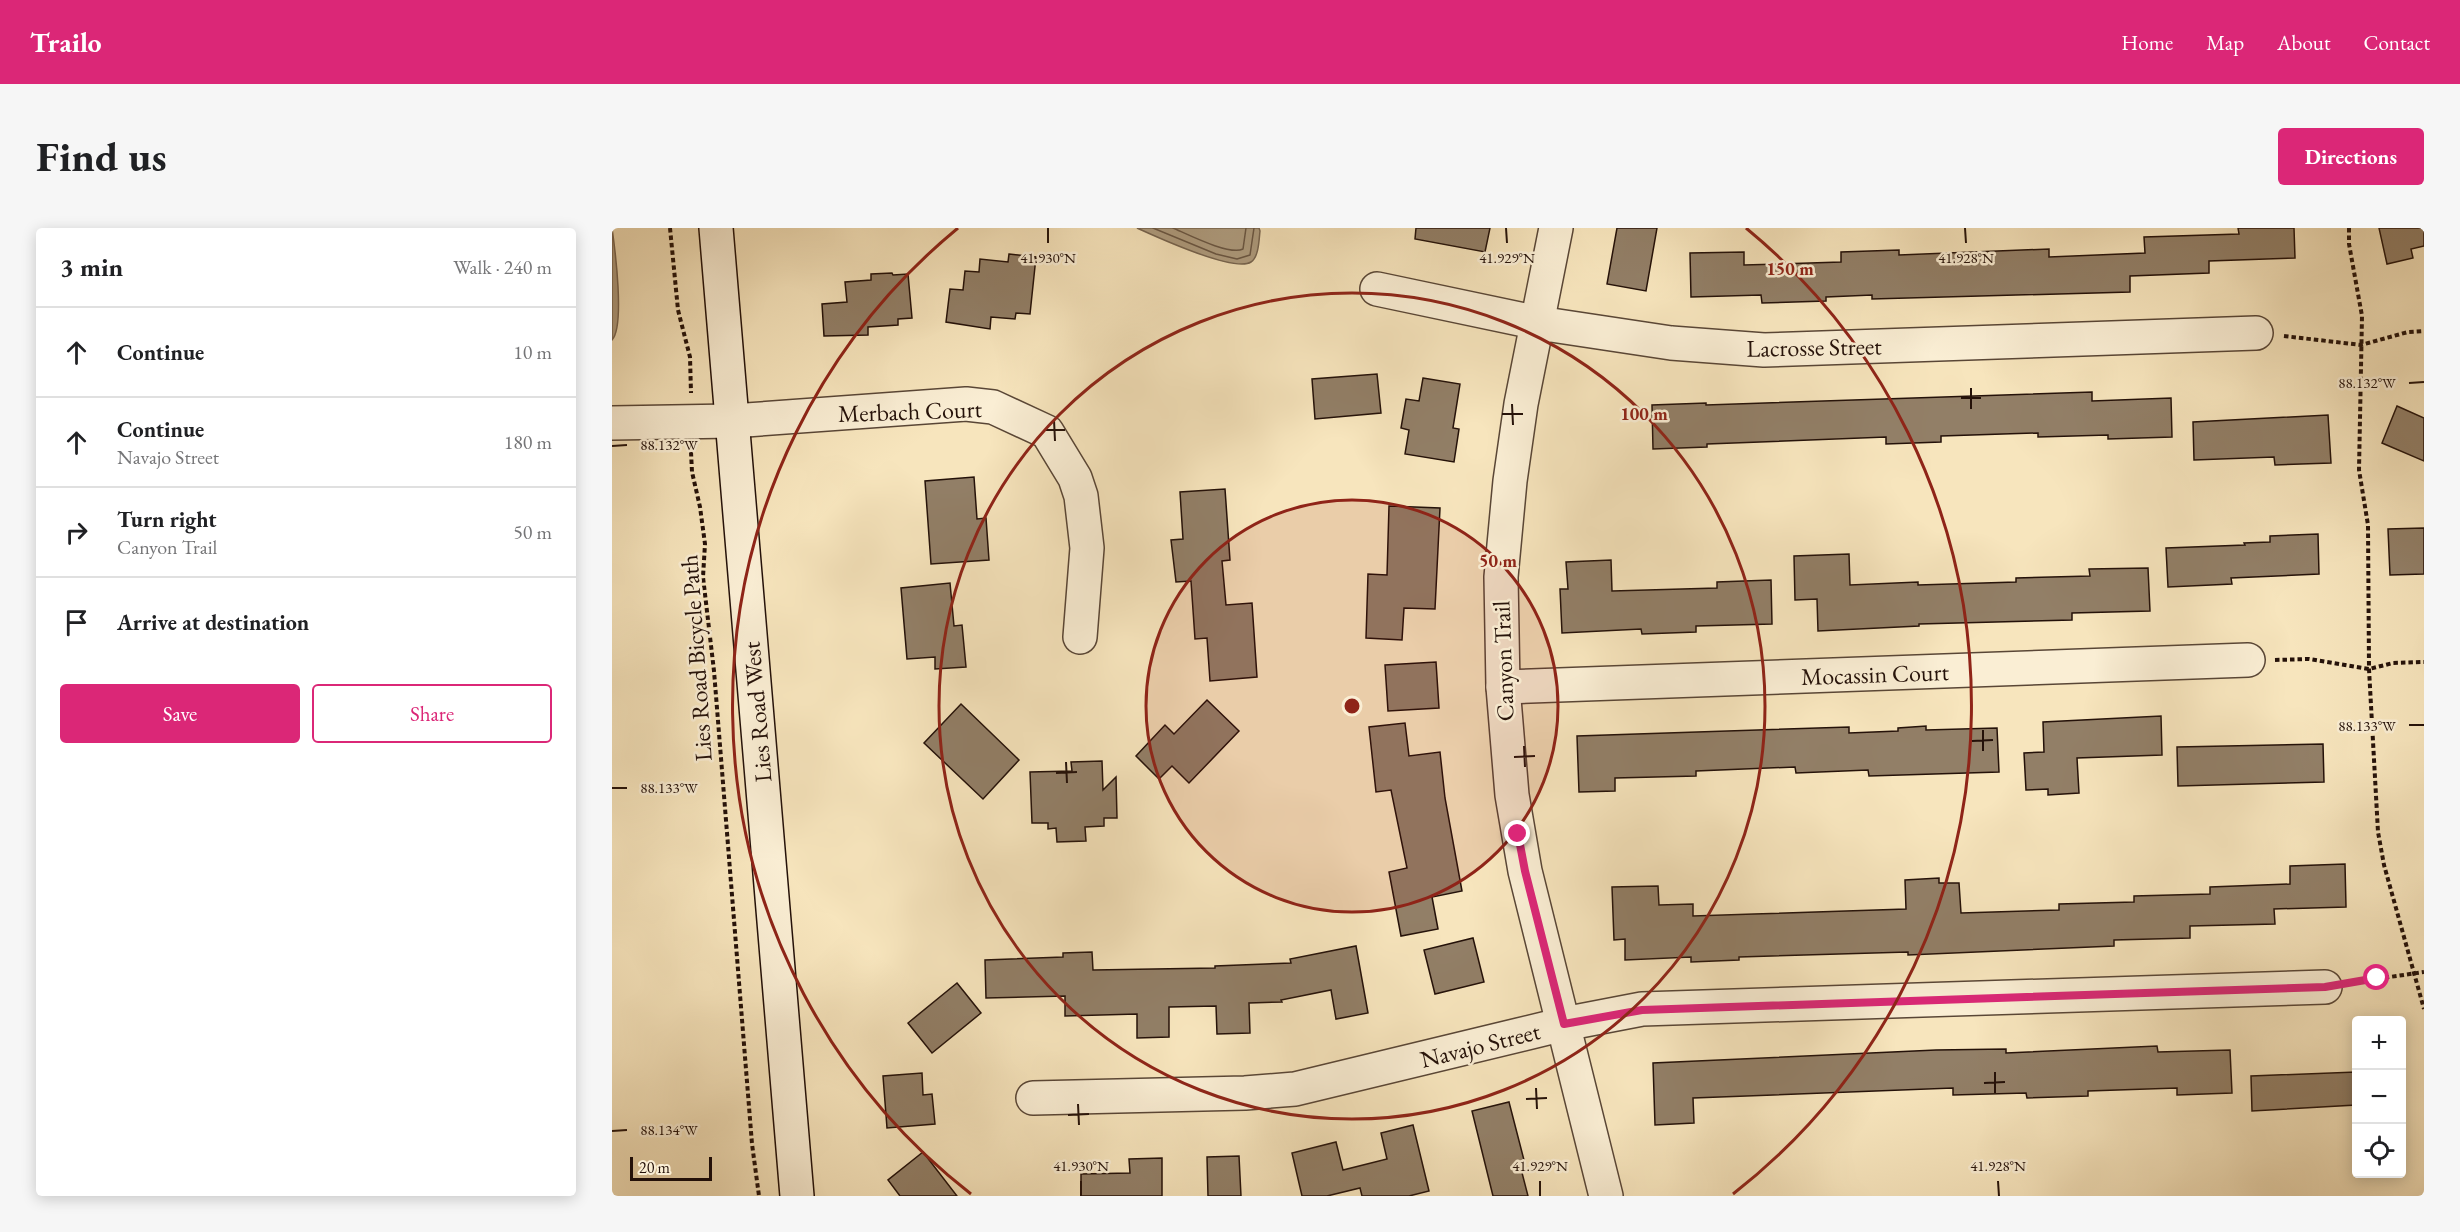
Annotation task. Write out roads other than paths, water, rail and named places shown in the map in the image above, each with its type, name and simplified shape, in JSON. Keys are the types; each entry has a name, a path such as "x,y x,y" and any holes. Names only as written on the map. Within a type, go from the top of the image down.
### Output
{"street":[{"name":"Lies Road West","path":"716,228 797,1196"},
{"name":"Canyon Trail","path":"1556,228 1521,404 1504,529 1501,577 1503,687 1512,795 1525,871 1606,1196"},
{"name":"Lacrosse Street","path":"1377,289 1538,323 1671,344 1764,350 2256,333"},
{"name":"Merbach Court","path":"612,423 732,421 966,404 993,407 1047,432 1075,478 1081,496 1087,548 1080,637"},
{"name":"Mocassin Court","path":"1503,687 2248,660"},
{"name":"Navajo Street","path":"1033,1098 1245,1093 1295,1089 1564,1024 1642,1010 2325,987"}],"water":[{"path":"612,228 619,304 616,332 612,340"},
{"path":"1137,228 1259,228 1260,231 1254,260 1242,264 1229,263 1195,253"}]}
